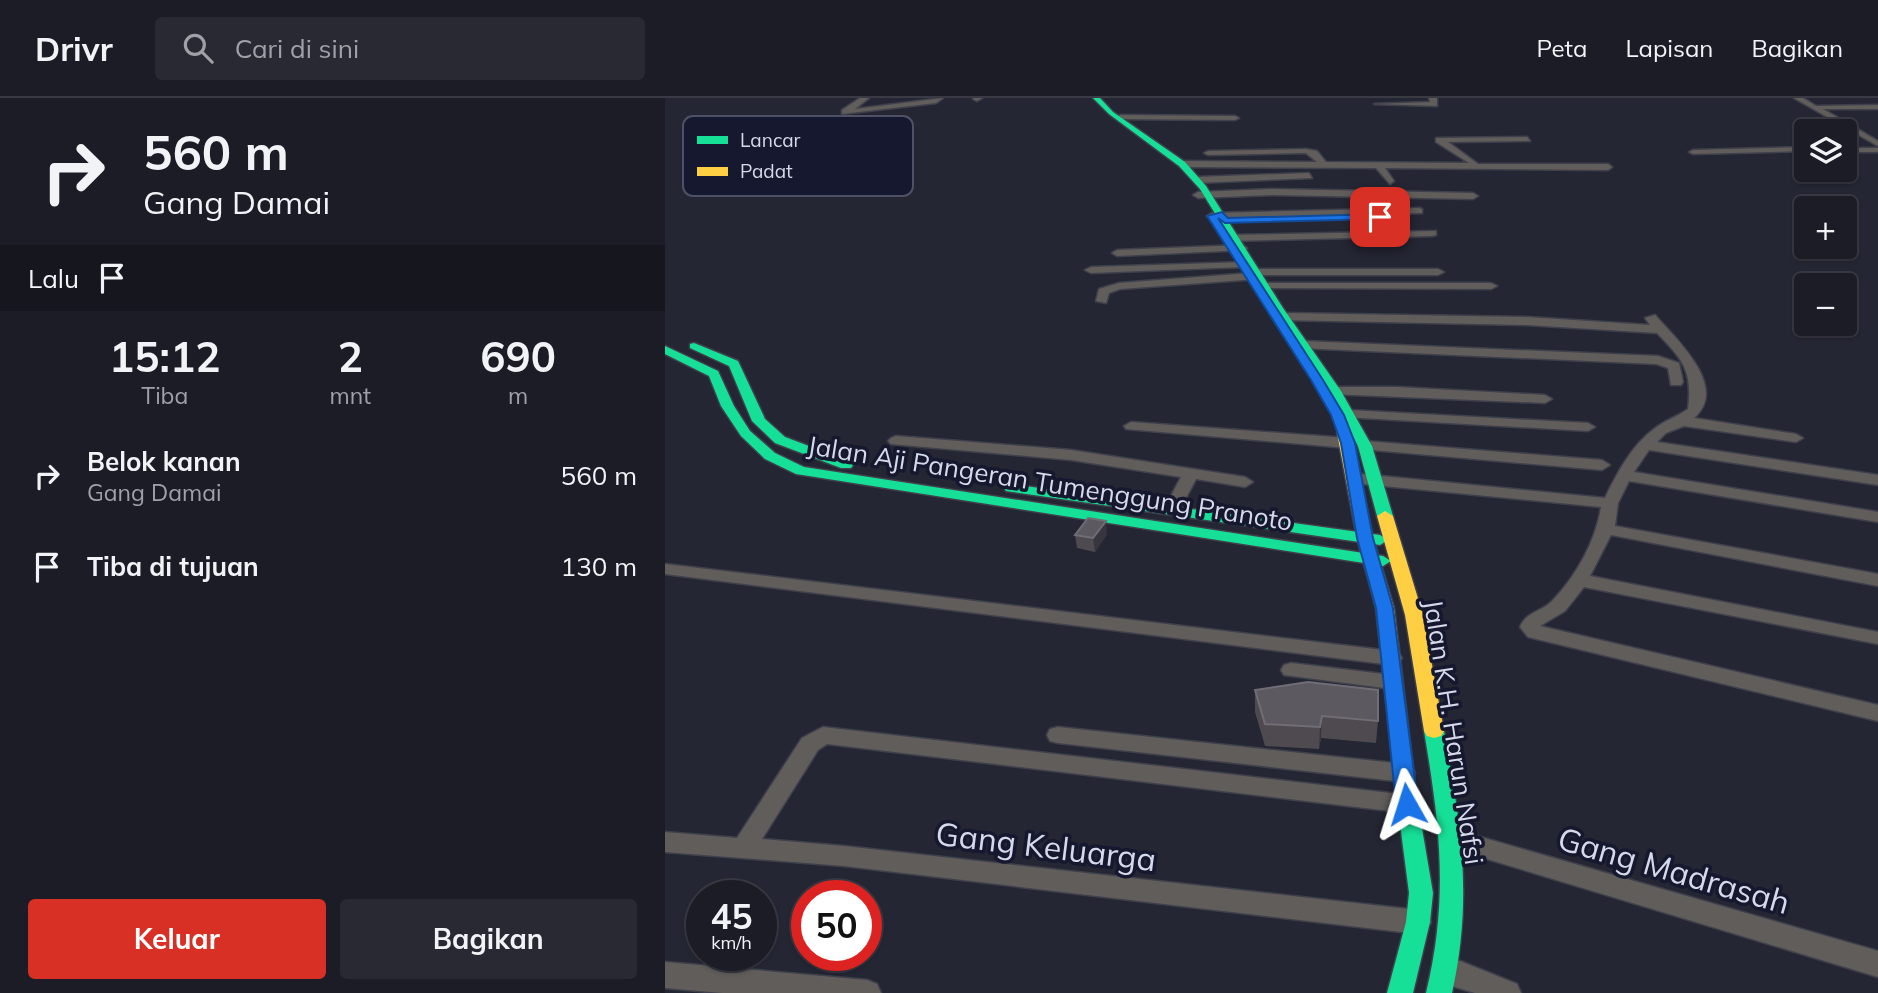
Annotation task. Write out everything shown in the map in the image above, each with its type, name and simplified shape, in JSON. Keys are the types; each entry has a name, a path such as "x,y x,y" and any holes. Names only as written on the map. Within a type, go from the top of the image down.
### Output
{"main road":[{"name":"Jalan K.H. Harun Nafsi","path":"1108,109 1171,156 1201,190 1283,319 1376,480 1390,541 1414,615 1453,839 1454,889 1442,983"},
{"name":"Jalan K.H. Harun Nafsi","path":"1171,156 1201,190"},
{"name":"Jalan K.H. Harun Nafsi","path":"1283,319 1335,391 1347,414 1356,444 1355,478 1365,538 1385,608 1407,804 1421,893 1418,922 1400,993"},
{"name":"Jalan Aji Pangeran Tumenggung Pranoto","path":"665,332 734,364 759,421 780,440 831,461 940,479 1390,541"},
{"name":"Jalan Aji Pangeran Tumenggung Pranoto","path":"665,349 714,374 727,411 744,436 795,469 843,480 1397,563"}],"street":[{"path":"873,98 863,99 845,112 936,102"},
{"path":"863,99 887,98"},
{"path":"1378,104 1434,104 1433,98"},
{"path":"1798,98 1837,119"},
{"path":"1814,107 1878,107"},
{"path":"1108,109 1216,108"},
{"path":"1108,109 1204,121 1235,118"},
{"path":"1832,116 1851,117"},
{"path":"1857,128 1878,130"},
{"path":"1857,132 1878,144"},
{"path":"1484,165 1466,161 1439,140 1527,139"},
{"path":"1693,152 1794,149"},
{"path":"1857,150 1878,150"},
{"path":"1171,156 1238,151 1306,151 1314,153 1323,164"},
{"path":"1171,156 1323,164 1608,167"},
{"path":"1377,164 1390,181"},
{"path":"1430,164 1444,179"},
{"path":"1201,190 1309,176"},
{"path":"1201,190 1473,196"},
{"path":"1220,217 1419,211"},
{"path":"1220,217 1380,217"},
{"path":"1102,300 1103,291 1119,286 1245,261 1432,233"},
{"path":"1117,253 1438,272"},
{"path":"1091,270 1245,261 1329,284 1492,286"},
{"path":"1283,319 1501,310"},
{"path":"1283,319 1655,323 1684,350 1691,364 1697,399 1695,410 1682,421 1661,430 1645,445 1604,501 1607,529 1579,580 1557,607 1532,621 1530,627 1535,632 1878,713"},
{"path":"1283,319 1498,329"},
{"path":"1304,345 1658,360 1674,366 1676,382"},
{"path":"1335,391 1397,391 1545,399"},
{"path":"1347,414 1588,427"},
{"path":"1682,421 1796,438"},
{"path":"1131,426 1602,465"},
{"path":"896,441 1071,456 1245,482"},
{"path":"1645,445 1878,480"},
{"path":"1172,509 1191,474"},
{"path":"1624,475 1878,517"},
{"path":"1355,478 1604,501"},
{"path":"1607,529 1878,580"},
{"path":"665,569 1392,658"},
{"path":"1579,580 1878,639"},
{"path":"1291,670 1392,682"},
{"path":"744,848 810,744 823,735 1407,804"},
{"path":"1058,735 1404,773"},
{"name":"Gang Madrasah","path":"1453,839 1878,964"},
{"name":"Gang Keluarga","path":"665,842 844,856 1418,922"},
{"path":"1442,983 1460,974 1507,993"},
{"path":"665,975 867,993"}],"building":[{"path":"1088,518 1106,521 1093,538 1075,535"},
{"path":"1308,682 1378,690 1378,721 1322,716 1320,727 1265,724 1255,690"}],"traffic: fast":[{"path":"1096,98 1111,113 1182,164 1203,188 1278,308 1335,391 1365,446 1385,516"},
{"path":"694,346 734,364 759,421 780,440 846,465"},
{"path":"665,349 714,374 727,406 745,433 770,456 801,471 1383,561"},
{"path":"1011,488 1380,540"},
{"path":"1434,731 1449,830 1453,894 1447,959 1439,993"},
{"path":"1400,993 1418,922 1421,893 1406,793"}],"traffic: slow":[{"path":"1344,433 1365,538 1385,608 1406,793"},
{"path":"1385,516 1414,615 1434,731"}],"route":[{"path":"1380,217 1225,220 1222,215 1212,216 1317,380 1337,415 1348,443 1365,538 1385,608 1407,804"}]}
